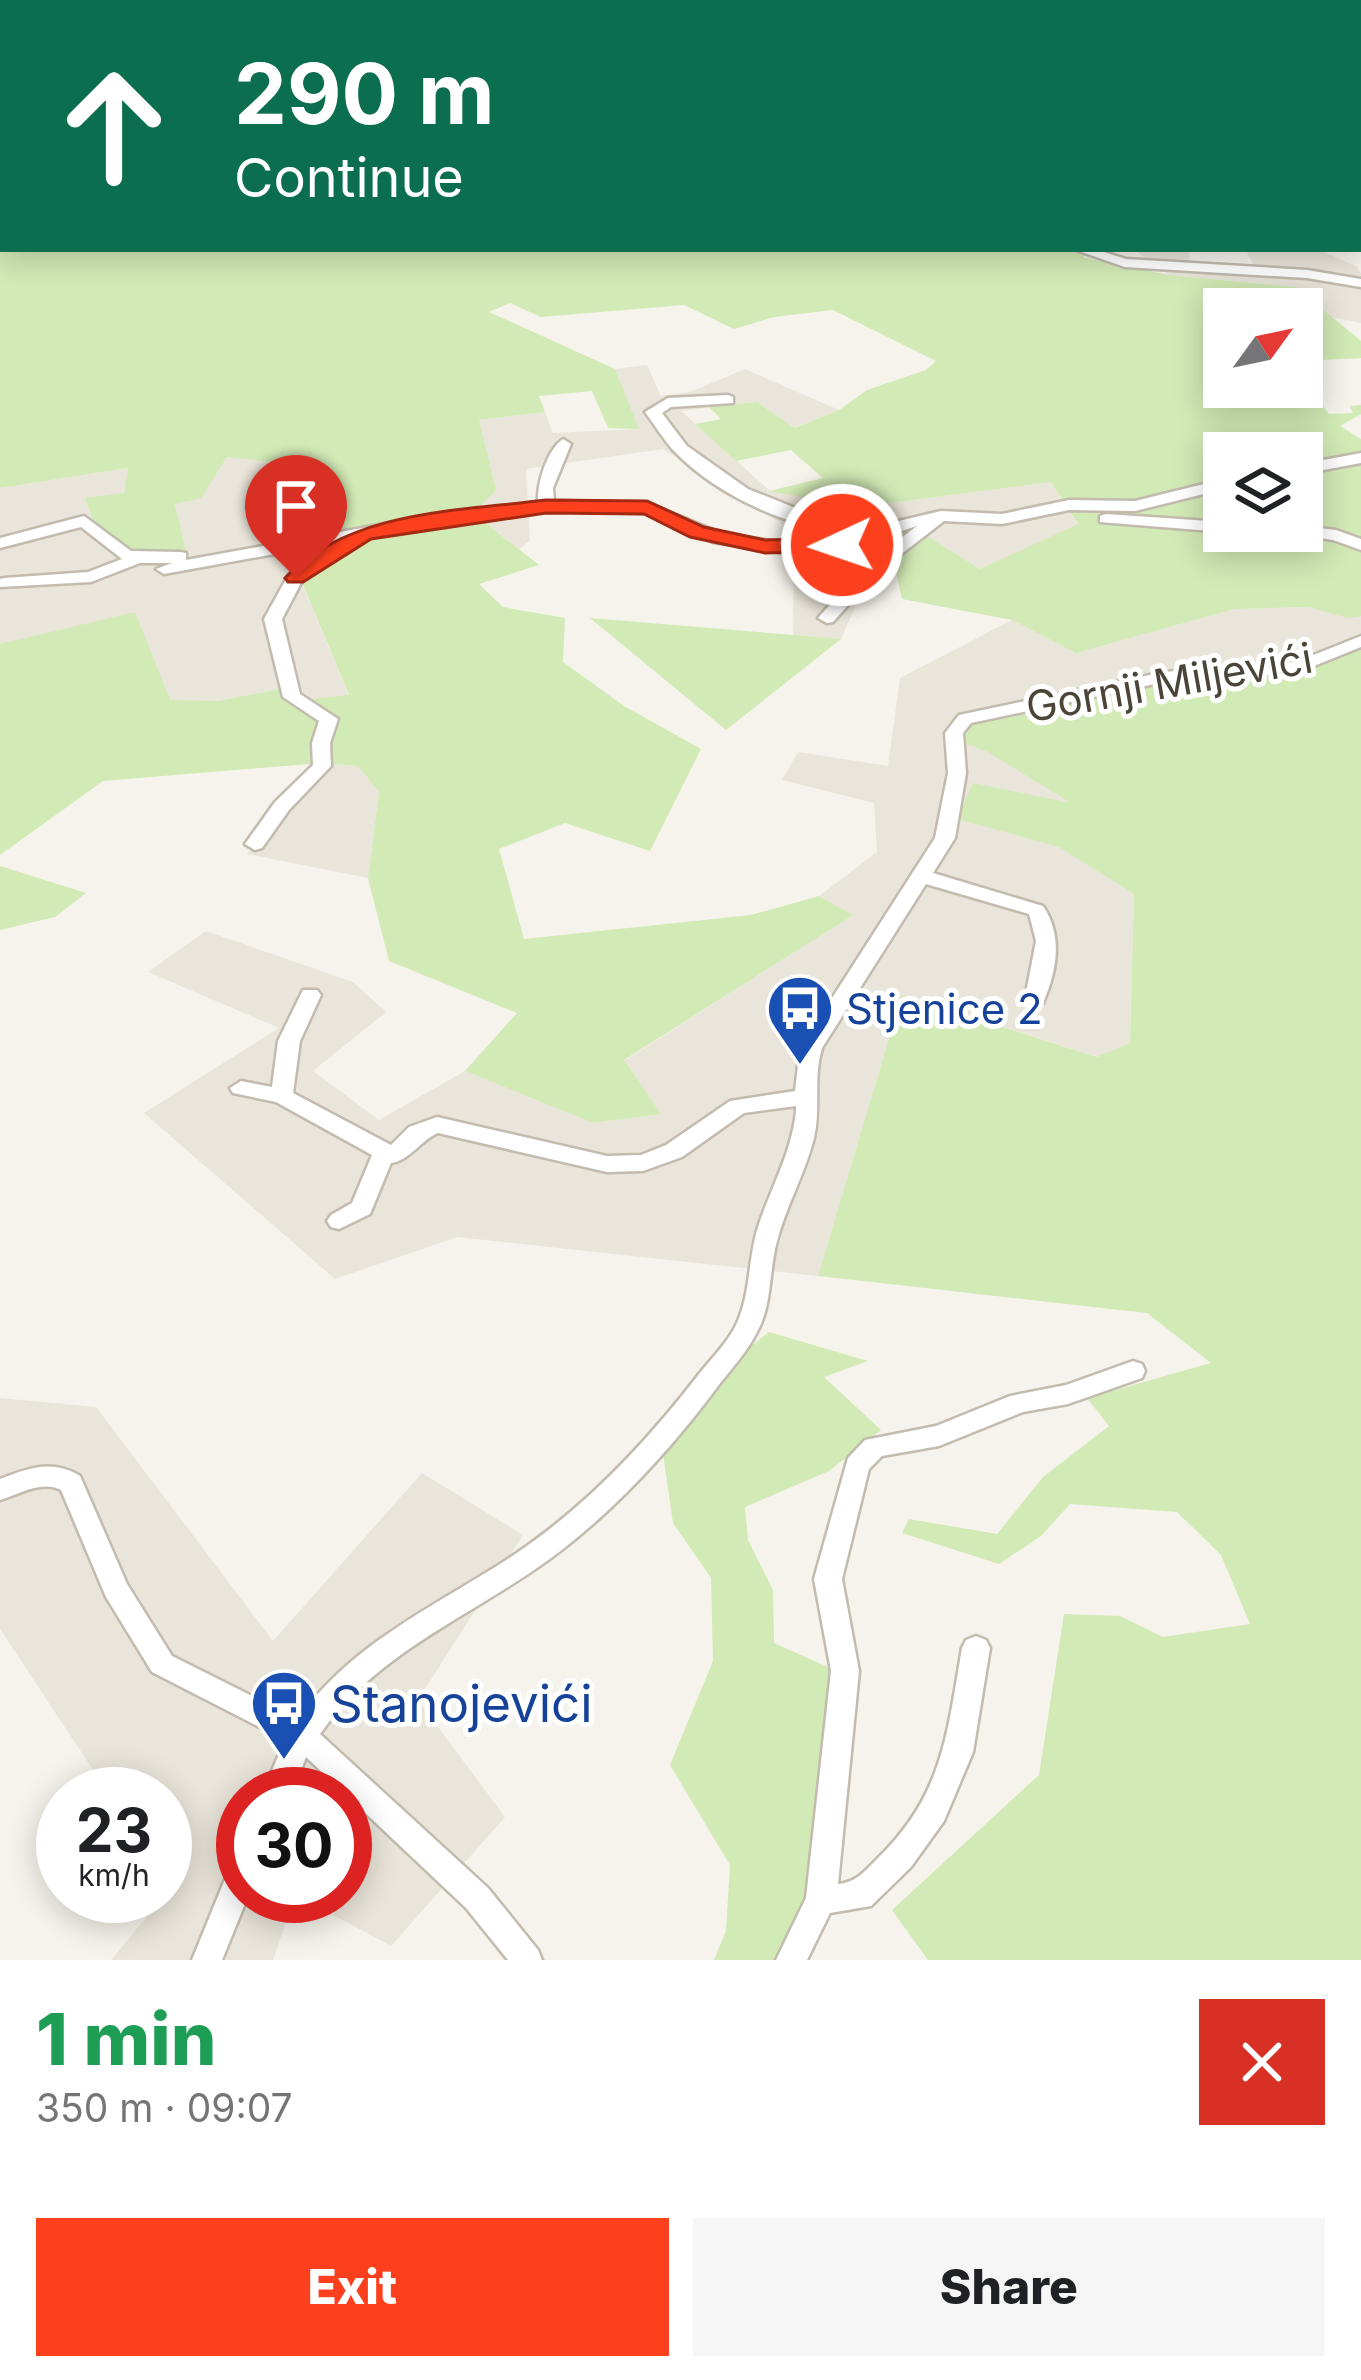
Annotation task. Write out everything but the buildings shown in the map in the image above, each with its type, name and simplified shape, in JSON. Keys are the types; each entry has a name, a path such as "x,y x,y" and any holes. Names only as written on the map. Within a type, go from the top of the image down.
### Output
{"street":[{"path":"1090,252 1125,263 1307,274 1361,283"},
{"path":"728,400 668,403 652,412 684,451 760,503 828,528 880,530"},
{"path":"546,506 545,488 563,444"},
{"path":"1323,465 1361,458"},
{"path":"164,569 423,522 546,506 647,508 697,532 794,549 842,545 880,530 941,516 1002,519 1075,513 1174,500 1203,491"},
{"path":"1075,513 1203,524"},
{"path":"827,619 871,569 941,516"},
{"path":"0,543 84,521 119,555 136,560 221,557"},
{"path":"1323,533 1361,545"},
{"path":"255,844 282,806 322,766 321,742 329,719 292,697 273,619 296,578 364,535"},
{"path":"4,583 91,577 136,560"},
{"name":"Gornji Miljevići","path":"922,876 945,838 957,772 954,733 974,715 1032,708 1164,677 1299,667 1361,641"},
{"path":"288,1767 302,1735 344,1685 386,1648 523,1563 614,1490 736,1344 756,1306 765,1240 788,1188 805,1125 802,1073 812,1048 922,876 1036,910 1042,917 1046,946 1036,998"},
{"path":"282,1096 289,1041 310,995"},
{"path":"241,1088 282,1096 393,1156 417,1132 436,1125 607,1164 643,1163 674,1151 738,1106 805,1097"},
{"path":"339,1221 362,1208 384,1154"},
{"path":"791,1960 821,1900 844,1671 828,1579 857,1466 874,1448 939,1436 1019,1403 1068,1394 1133,1371"},
{"path":"0,1490 44,1474 60,1474 71,1483 116,1589 162,1664 302,1735 477,1898 527,1960"},
{"path":"821,1900 860,1896 900,1857 934,1812 959,1752 976,1648"},
{"path":"207,1960 222,1923"}],"shaded area":[{"path":"1137,252 1189,252 1190,264 1254,265 1247,252 1324,252 1356,266 1361,273 1361,323 1326,316 1323,288 1169,275"},
{"path":"647,365 661,396 690,392 745,369 839,410 793,428 757,402 681,411 770,491 883,504 1051,482 1078,525 980,569 923,535 884,542 841,639 793,635 794,531 663,449 526,469 530,540 519,549 473,513 478,420 545,412 553,433 638,429 615,369"},
{"path":"227,457 288,464 302,499 271,509 349,696 302,700 285,688 217,701 170,701 160,679 0,644 0,488 129,468 124,493 94,515 95,526 185,554 175,504 201,497"},
{"path":"1308,607 1361,616 1361,675 1073,805 957,819 1060,847 1134,894 1130,1043 1098,1057 902,995 818,1276 457,1237 335,1279 144,1113 279,1028 148,972 206,931 353,982 386,1012 313,1071 379,1120 465,1071 593,1123 660,1114 624,1061 852,915 819,896 877,852 874,803 782,780 798,752 888,766 900,678 1012,620 1076,653 1235,609"},
{"path":"321,763 358,766 379,792 368,878 247,854"},
{"path":"0,1398 96,1407 273,1641 422,1473 523,1535 418,1700 505,1817 391,1946 348,1923 372,1923 372,1767 216,1767 216,1923 286,1923 273,1960 111,1960 141,1923 192,1923 192,1767 91,1767 0,1629"}],"green space":[{"path":"0,252 1092,252 1082,257 1169,275 1297,288 1203,288 1203,408 1323,406 1329,414 1353,413 1350,406 1361,405 1361,414 1340,426 1361,439 1361,616 1348,618 1308,607 1235,609 1076,653 1012,620 902,599 894,563 923,534 980,569 1078,524 1051,482 883,504 769,491 823,478 791,450 736,461 695,424 721,419 709,407 757,402 794,428 839,410 867,390 926,370 936,361 833,310 774,317 734,329 684,305 541,317 510,303 489,312 615,369 639,429 608,428 592,391 539,396 545,412 479,420 496,490 473,513 539,565 479,584 503,607 565,618 563,662 624,706 701,749 650,851 565,823 499,849 524,939 751,915 819,896 853,915 624,1060 661,1114 593,1123 465,1071 517,1013 389,961 368,878 379,792 358,766 321,763 103,781 0,855 0,644 135,612 170,700 217,701 285,688 302,700 349,695 271,508 302,499 288,464 227,457 201,498 175,504 186,553 123,555 95,526 85,498 124,493 128,468 0,488"},
{"path":"1323,309 1361,341 1361,358 1323,360"},
{"path":"590,618 841,639 726,730"},
{"path":"1361,646 1361,1960 928,1960 892,1910 1039,1775 1064,1614 1120,1616 1163,1637 1250,1624 1221,1555 1177,1512 1070,1504 1041,1536 999,1564 902,1533 909,1519 997,1534 1043,1477 1109,1426 1087,1398 1211,1363 1147,1313 818,1276 902,995 1097,1057 1130,1043 1134,894 1059,847 957,819 973,783 1071,803 988,752 958,740 967,724 1041,712 1155,682 1310,669"},
{"path":"0,866 86,893 55,917 0,930"},
{"path":"769,1332 868,1361 824,1377 881,1430 829,1471 745,1507 748,1540 773,1590 774,1643 837,1671 806,1886 821,1900 781,1960 714,1960 726,1931 730,1865 670,1765 713,1661 711,1578 673,1523 661,1440 720,1370"}],"place":[{"name":"Stjenice 2","path":"800,1067"},
{"name":"Stanojevići","path":"284,1762"}],"route":[{"path":"296,578 364,535 546,506 647,508 697,532 765,547 842,545"}]}
